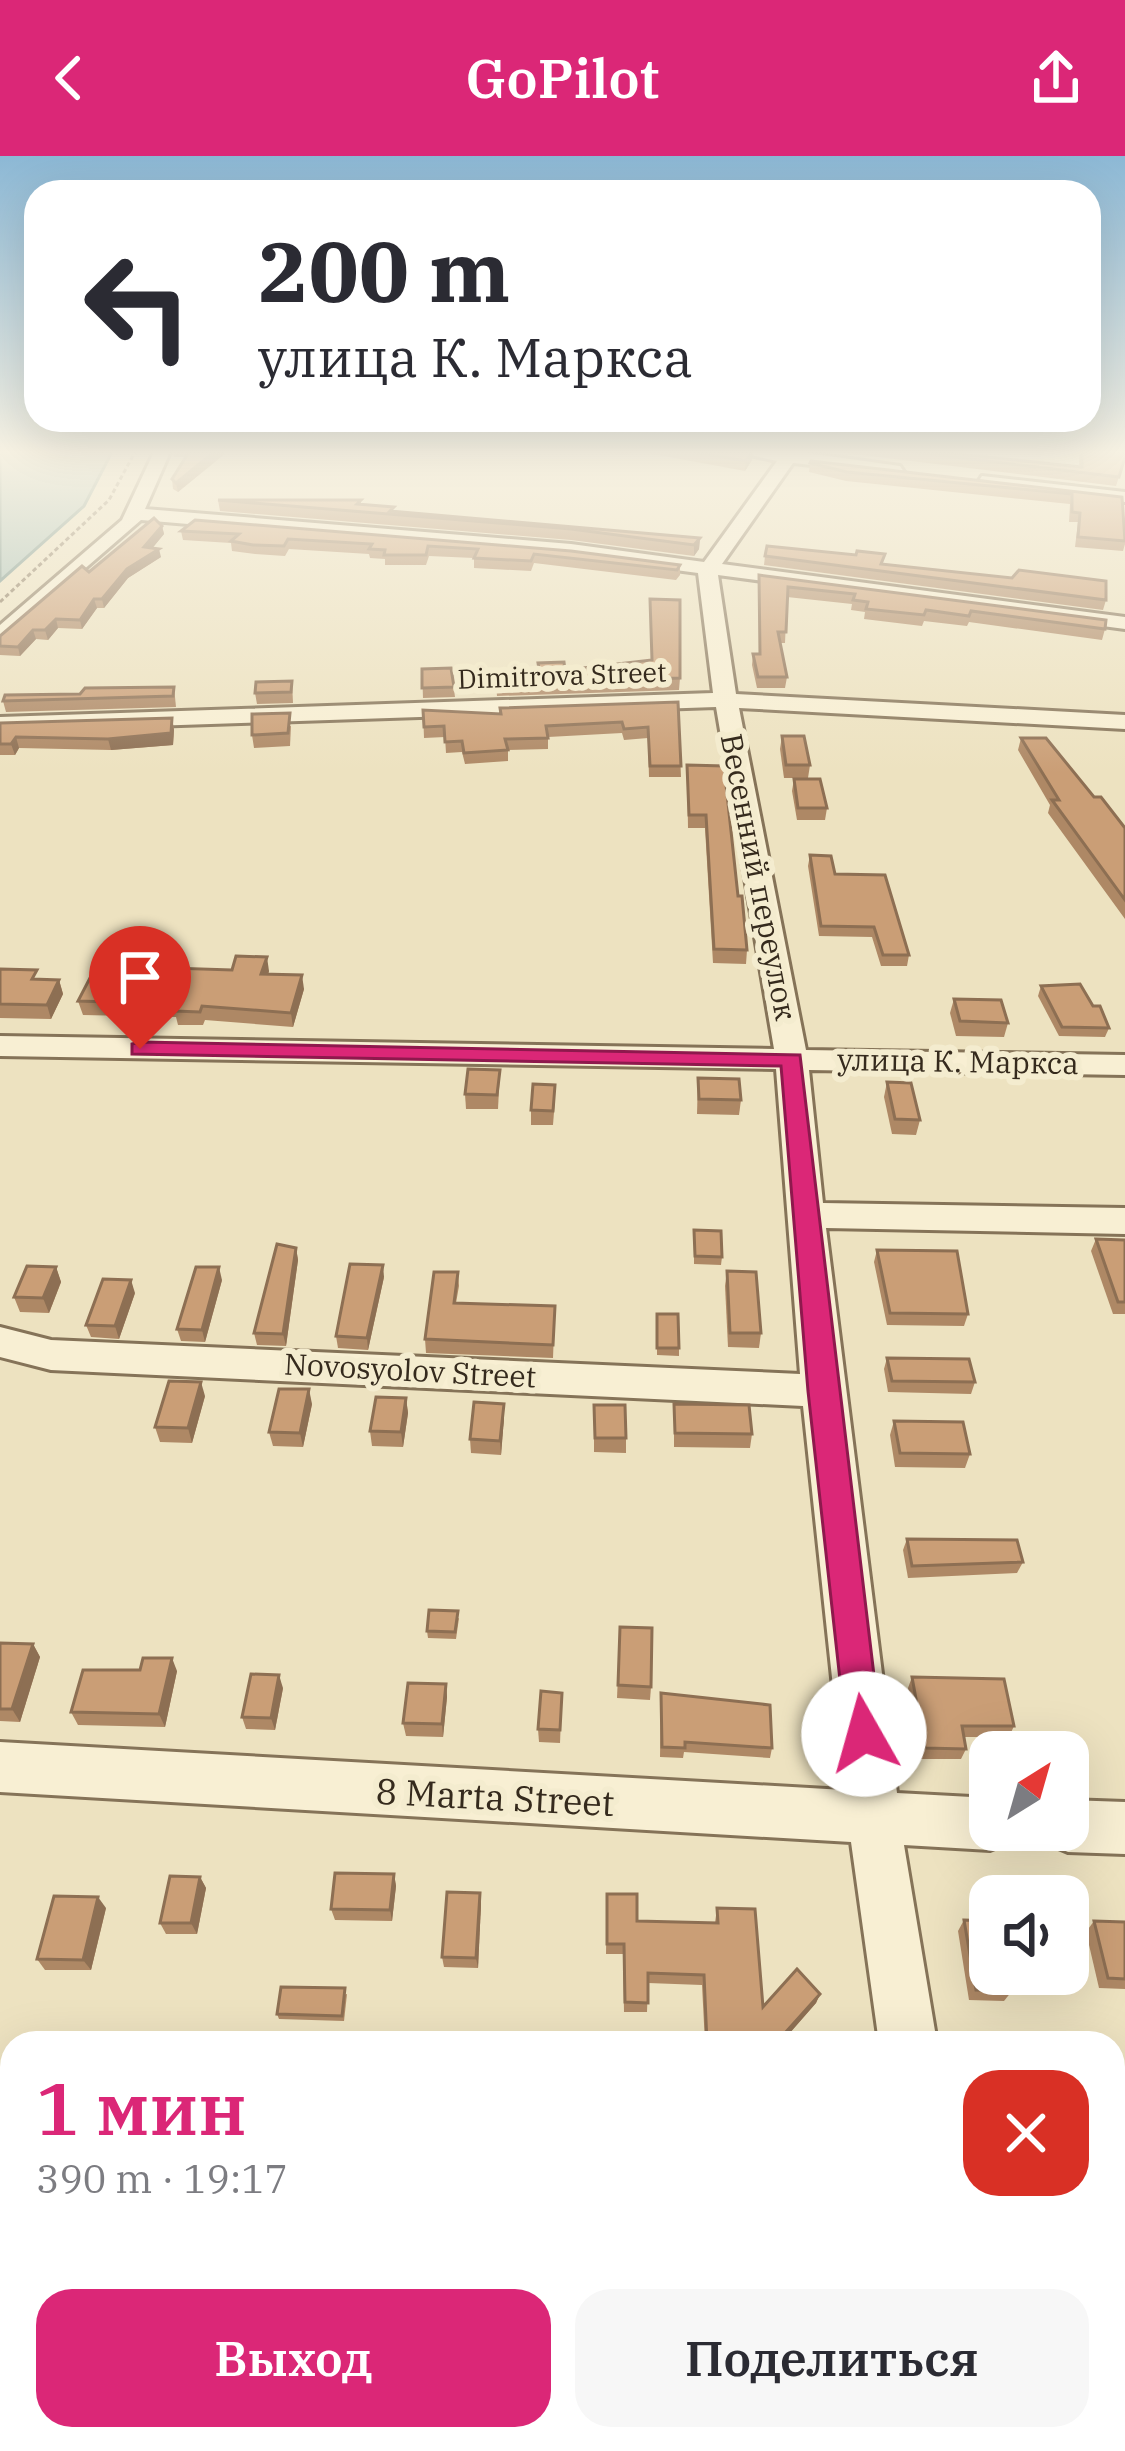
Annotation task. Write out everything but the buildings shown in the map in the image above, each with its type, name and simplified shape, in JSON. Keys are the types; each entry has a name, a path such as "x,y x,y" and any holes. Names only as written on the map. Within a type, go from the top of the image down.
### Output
{"street":[{"path":"0,636 80,559"},
{"path":"633,559 1125,623"},
{"path":"708,570 716,559"},
{"name":"Весенний переулок","path":"708,570 725,700 792,1060 822,1391 874,1820 906,2031"},
{"name":"Dimitrova Street","path":"0,724 725,700 1125,722"},
{"name":"улица К. Маркса","path":"0,1046 1125,1065"},
{"path":"807,1215 1125,1221"},
{"name":"Novosyolov Street","path":"0,1342 51,1354 822,1391"},
{"name":"8 Marta Street","path":"0,1768 969,1823"},
{"path":"1089,1827 1125,1828"}],"path":[{"path":"0,602 46,559"}],"water":[{"path":"0,559 25,559 0,581"}],"route":[{"path":"140,1049 792,1060 822,1391 864,1734"}]}
